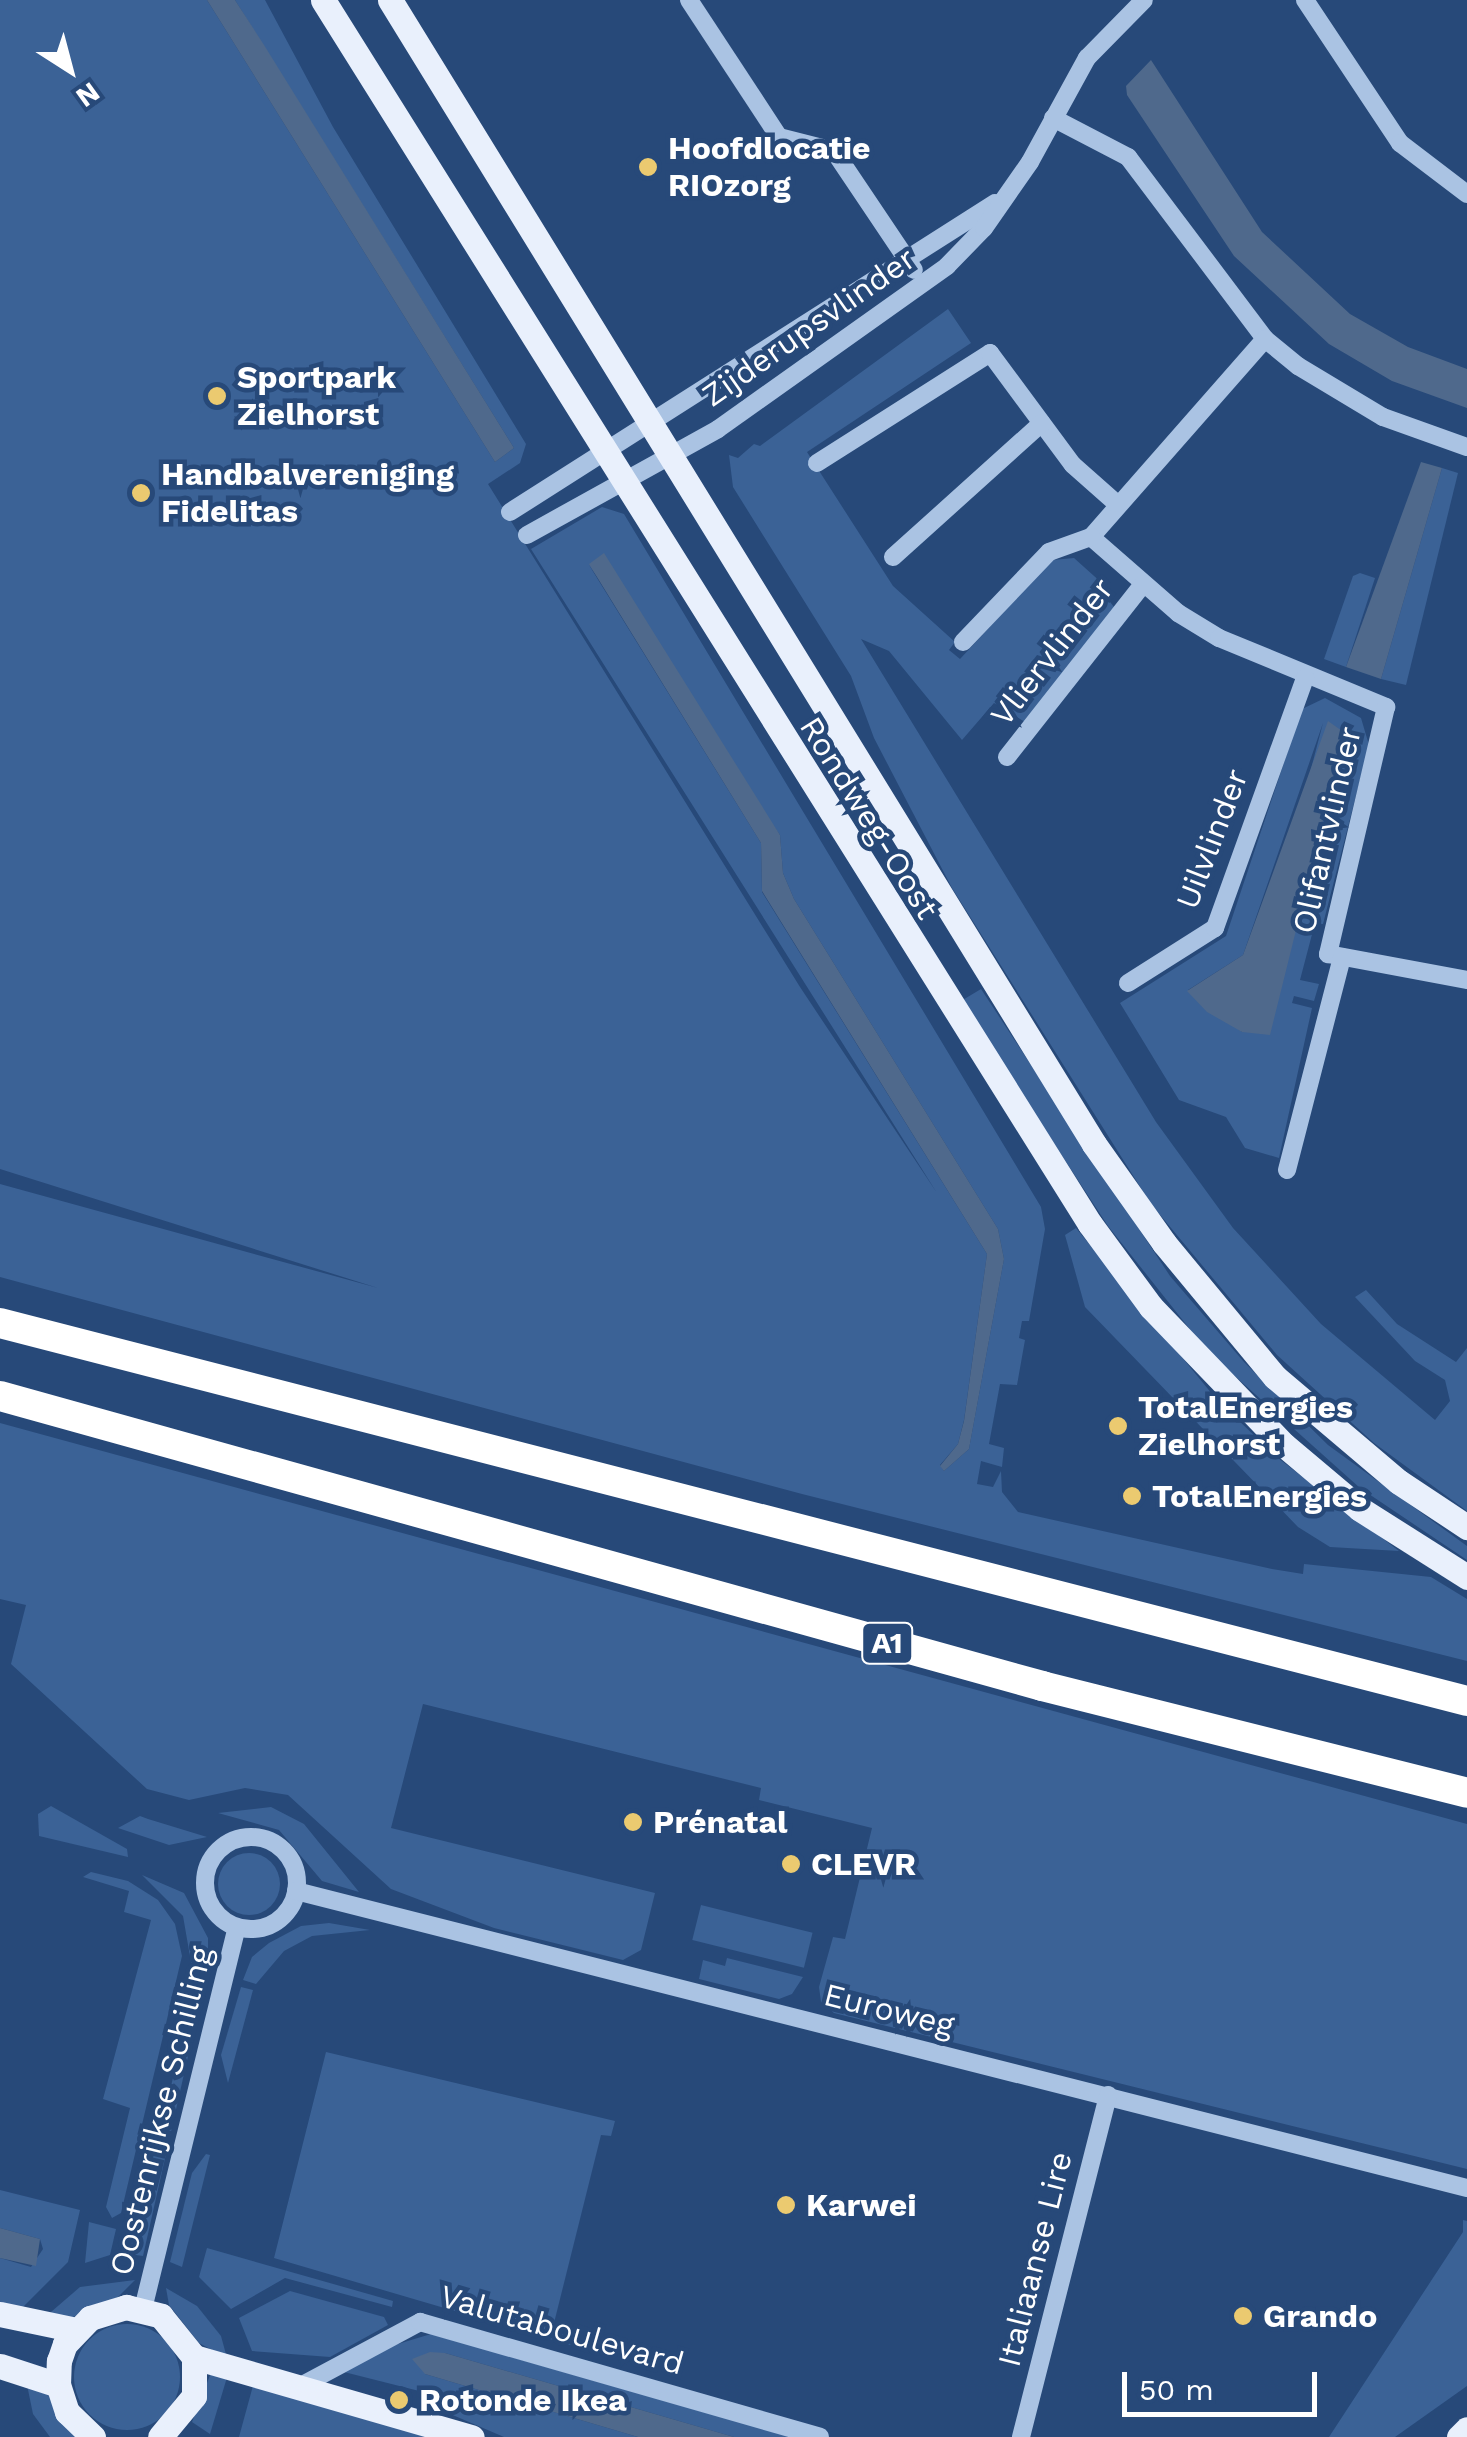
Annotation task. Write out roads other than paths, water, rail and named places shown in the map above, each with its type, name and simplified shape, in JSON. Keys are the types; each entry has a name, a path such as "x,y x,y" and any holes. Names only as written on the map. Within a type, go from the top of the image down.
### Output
{"highway":[{"path":"0,1323 1467,1701"},
{"name":"A1","path":"0,1396 1042,1686 1467,1794"}],"main road":[{"name":"Rondweg-Oost","path":"322,0 1040,1151 1151,1307 1284,1445 1360,1509 1467,1577"},
{"name":"Rondweg-Oost","path":"390,0 674,456 1012,1014 1164,1243 1275,1376 1399,1482 1467,1526"},
{"path":"93,2437 67,2412 58,2385 60,2361 76,2330 107,2310 144,2309 176,2328 194,2357 194,2396 165,2434"},
{"path":"0,2314 76,2330"},
{"path":"194,2357 472,2437"},
{"path":"0,2366 58,2385"},
{"path":"1459,2437 1467,2430"},
{"path":"165,2434 197,2437"}],"street":[{"path":"690,0 779,138 834,151 924,284"},
{"name":"Zijderupsvlinder","path":"622,482 674,456 924,284 984,228 1087,58 1144,0"},
{"path":"1305,0 1400,143 1467,194"},
{"path":"1053,118 1128,157 1265,339 1344,397 1467,446"},
{"name":"Zijderupsvlinder","path":"604,454 908,262 1008,194"},
{"path":"963,642 1049,552 1092,538 1116,503 1265,339"},
{"path":"817,462 990,353 1073,465 1116,503"},
{"path":"893,557 1042,423"},
{"path":"510,512 604,454"},
{"path":"527,535 622,482"},
{"name":"Olifantvlinder","path":"1092,538 1144,584 1219,638 1304,678 1386,706 1328,954 1467,980"},
{"name":"Vliervlinder","path":"1006,757 1144,584"},
{"name":"Uilvlinder","path":"1128,983 1215,928 1304,678"},
{"path":"1286,1170 1342,957"},
{"path":"248,1836 271,1841 290,1857 296,1892 274,1922 237,1927 217,1914 206,1894 209,1861 225,1844 248,1836"},
{"name":"Euroweg","path":"296,1892 1467,2188"},
{"name":"Oostenrijkse Schilling","path":"144,2309 237,1927"},
{"name":"Italiaanse Lire","path":"1021,2437 1108,2096"},
{"name":"Valutaboulevard","path":"297,2388 420,2322 820,2437"}],"place":[{"name":"Hoofdlocatie RIOzorg","path":"648,167"},
{"name":"Sportpark Zielhorst","path":"217,396"},
{"name":"Handbalvereniging Fidelitas","path":"141,493"},
{"name":"TotalEnergies Zielhorst","path":"1118,1426"},
{"name":"TotalEnergies","path":"1132,1496"},
{"name":"Prénatal","path":"633,1822"},
{"name":"CLEVR","path":"791,1864"},
{"name":"Karwei","path":"786,2205"},
{"name":"Grando","path":"1243,2316"},
{"name":"Rotonde Ikea","path":"399,2400"}]}
